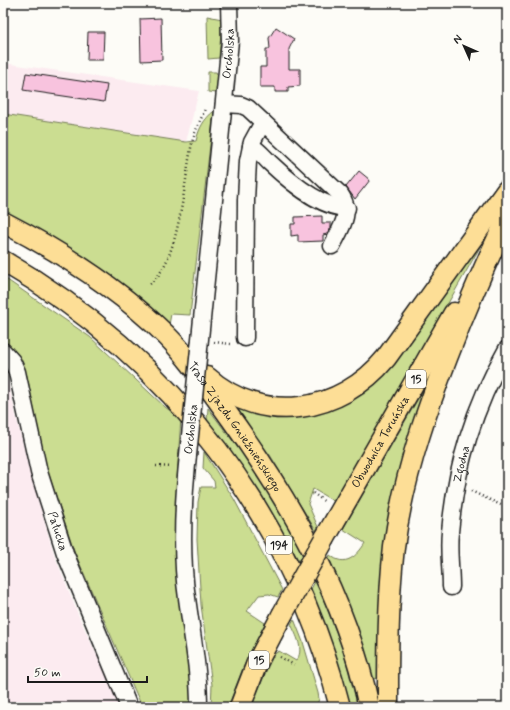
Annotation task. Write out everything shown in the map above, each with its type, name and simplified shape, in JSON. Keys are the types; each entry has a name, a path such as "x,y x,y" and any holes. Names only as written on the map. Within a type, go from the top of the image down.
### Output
{"main road":[{"path":"200,350 218,386 241,397 262,404 284,408 305,407 322,403 343,394 363,382 386,358 507,190"},
{"name":"Obwodnica Toruńska","path":"240,707 258,663 282,615 507,220"},
{"name":"15","path":"388,707 388,627 391,580 399,516 406,481 423,423 439,378 484,265 507,220"},
{"name":"Trasa Zjazdu Gnieźnieńskiego","path":"3,222 61,256 108,287 152,323 200,350 199,372 266,469 308,540 343,619 369,707"},
{"name":"194","path":"3,261 60,298 121,346 180,403 207,436 256,506 293,575 320,640 340,707"}],"street":[{"name":"Orcholska","path":"199,707 196,656 184,569 183,526 188,455 200,350 230,41 229,3"},
{"path":"224,104 245,106 340,194 347,208 346,218 332,246"},
{"path":"240,342 246,200 251,146 263,122"},
{"path":"251,146 279,171 305,191 334,206 347,208"},
{"name":"Zgodna","path":"451,587 450,533 455,488 475,413 507,349"},
{"name":"Pałucka","path":"3,351 12,361 17,372 39,472 65,552 128,707"}],"path":[{"path":"150,284 157,278 165,266 178,223 192,141 205,109"},
{"path":"200,350 240,342"},
{"path":"156,466 176,468"},
{"path":"455,488 472,491 501,505 507,506"},
{"path":"313,493 328,505"},
{"path":"277,654 294,665"}],"shaded area":[{"path":"3,63 199,91 186,142 3,114"},
{"path":"3,371 6,374 29,469 54,554 80,619 121,707 3,707"}],"green space":[{"path":"207,16 222,19 219,58 208,59"},
{"path":"208,72 216,72 218,76 217,93 208,92"},
{"path":"214,111 190,315 171,314 169,325 114,279 27,223 3,211 3,114 186,142 196,141 202,124"},
{"path":"488,233 335,502 313,489 308,504 318,527 316,531 270,455 233,407 234,404 333,408 354,398 375,383"},
{"path":"3,277 90,337 165,407 181,418 176,497 176,556 177,576 190,674 191,707 142,707 75,553 46,466 27,376 18,355 3,339"},
{"path":"430,378 380,678 376,679 371,675 355,623 329,558 330,555 335,559 350,559 365,543 343,529"},
{"path":"208,408 260,477 304,552 299,561 255,486 207,421"},
{"path":"204,452 234,499 282,590 278,597 269,594 259,595 247,611 265,623 243,668 228,707 211,707 212,685 201,605 197,539 198,502 201,487 215,487 214,481 203,468"},
{"path":"316,580 343,650 358,707 350,707 335,653 311,589"},
{"path":"294,619 303,642 318,693 319,699 316,707 251,707 273,655 279,651 296,661 299,657 299,642 291,624"}],"building":[{"path":"161,18 162,60 141,61 140,19"},
{"path":"276,27 294,39 289,49 289,69 300,69 300,86 288,87 288,92 275,92 275,87 260,87 260,67 266,67 266,49 270,49 269,38"},
{"path":"88,32 104,32 103,60 87,60"},
{"path":"26,73 107,85 104,102 23,90"},
{"path":"359,171 370,180 355,199 346,187"},
{"path":"322,216 322,223 331,223 331,228 327,234 323,235 323,241 298,242 298,235 291,236 291,224 295,224 295,217"}]}
